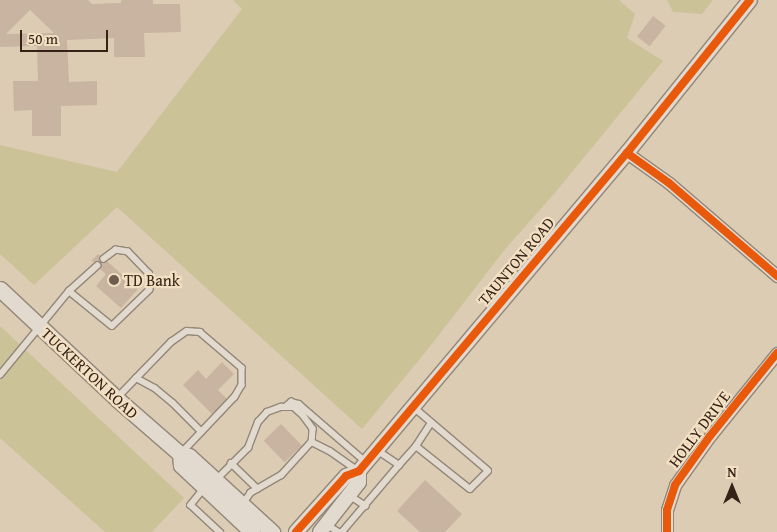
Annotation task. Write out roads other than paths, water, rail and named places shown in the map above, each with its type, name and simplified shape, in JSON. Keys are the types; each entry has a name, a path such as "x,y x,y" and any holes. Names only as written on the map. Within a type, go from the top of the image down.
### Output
{"main road":[{"name":"TUCKERTON ROAD","path":"0,290 117,399 180,454 189,456 247,531"},
{"name":"TUCKERTON ROAD","path":"211,484 243,505 272,532"}],"street":[{"name":"TAUNTON ROAD","path":"296,532 346,476 363,466 377,450 627,152 750,0"},
{"path":"627,152 668,183 777,276"},
{"name":"HOLLY DRIVE","path":"667,532 667,510 675,486 710,436 777,353"},
{"name":"TAUNTON ROAD","path":"323,528 359,482 363,466"}],"lane":[{"path":"69,291 112,326 148,290 151,280 149,274 125,250 114,251 104,259"},
{"path":"0,375 69,291 97,266"},
{"path":"117,399 171,342 187,331 200,332 242,368 242,385 235,397 180,454"},
{"path":"136,378 155,388 201,431"},
{"path":"285,407 293,401 299,404 363,466"},
{"path":"413,406 488,472 470,489 416,446"},
{"path":"220,532 191,505 248,448 258,422 267,412 285,407 294,407 303,415 313,430 312,442 282,475 251,493 243,505"},
{"path":"342,532 416,446 431,423"},
{"path":"312,442 363,466"},
{"path":"377,450 399,465"},
{"path":"231,463 258,489"},
{"path":"349,495 366,506"},
{"path":"323,528 338,532"}],"place":[{"name":"TD Bank","path":"114,280"}]}
